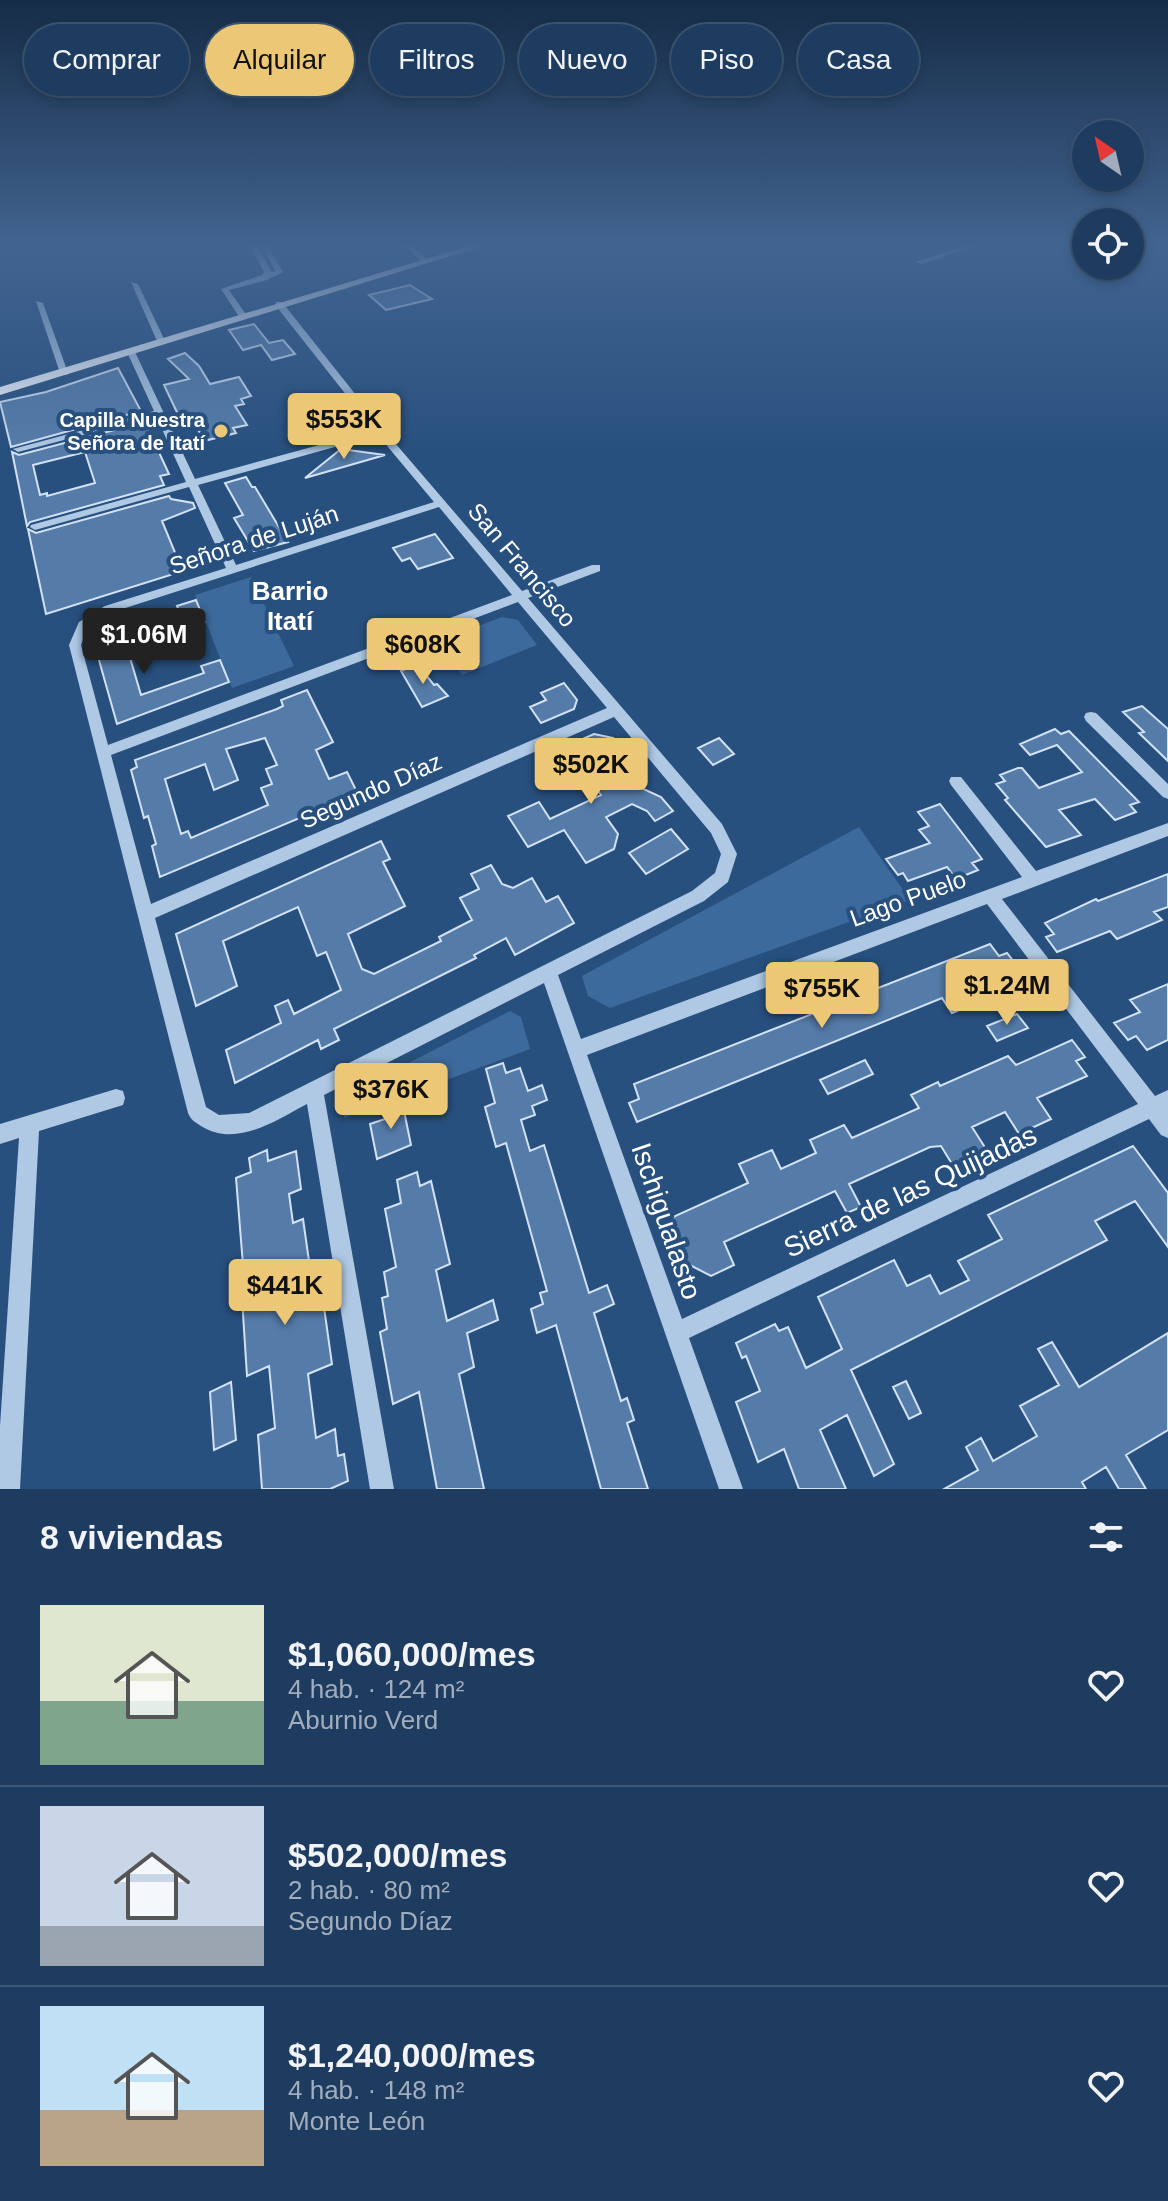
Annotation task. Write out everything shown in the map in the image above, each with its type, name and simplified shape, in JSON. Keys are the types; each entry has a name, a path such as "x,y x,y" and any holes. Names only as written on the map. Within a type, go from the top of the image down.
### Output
{"main road":[{"path":"0,391 243,316"}],"street":[{"path":"43,315 64,373"},
{"path":"149,315 161,341"},
{"name":"San Francisco","path":"288,315 380,431 717,829 729,854 722,877 698,896 549,973"},
{"path":"131,352 233,571"},
{"path":"18,449 159,413"},
{"path":"35,527 380,431"},
{"name":"Señora de Luján","path":"105,752 75,645 83,625 109,609 442,503"},
{"path":"549,973 250,1123 217,1125 198,1113 105,752 596,568"},
{"name":"Segundo Díaz","path":"145,915 616,710"},
{"path":"1091,717 1168,793"},
{"path":"956,781 1034,880"},
{"name":"Lago Puelo","path":"577,1050 1168,829"},
{"path":"990,896 1160,1104 1168,1128"},
{"name":"Ischigualasto","path":"549,973 731,1489"},
{"path":"314,1091 382,1489"},
{"path":"0,1134 116,1098"},
{"name":"Sierra de las Quijadas","path":"676,1333 1160,1104"},
{"path":"8,1489 30,1125"}],"shaded area":[{"path":"251,577 294,666 232,688 195,595"},
{"path":"502,617 518,620 537,645 462,675 439,641"},
{"path":"859,827 910,900 610,1008 588,996 582,976"},
{"path":"510,1011 521,1017 530,1049 344,1118 342,1103 348,1094"}],"building":[{"path":"254,324 269,343 283,340 295,354 272,360 261,345 243,350 229,330"},
{"path":"185,353 199,366 210,384 239,377 251,396 241,399 244,404 235,406 247,425 233,428 236,433 204,441 194,422 183,425 164,385 189,379 168,359"},
{"path":"118,368 141,411 11,447 0,402 46,392"},
{"path":"145,422 169,474 160,476 164,485 30,522 27,526 12,452 19,455","holes":["85,452 95,483 47,496 47,493 40,495 33,465"]},
{"path":"341,449 385,455 305,478"},
{"path":"246,477 288,542 254,551 234,518 243,515 225,483"},
{"path":"169,496 193,503 195,508 162,521 181,567 180,572 46,614 28,529 36,533"},
{"path":"435,534 453,558 418,569 410,558 402,561 393,548"},
{"path":"196,600 205,622 186,628 177,606"},
{"path":"146,616 151,631 138,635 139,640 126,644 141,695 204,673 201,666 220,660 229,682 117,724 93,639 122,630 120,624"},
{"path":"417,664 434,685 437,684 448,696 422,707 401,671"},
{"path":"564,683 577,700 574,709 541,723 530,707 546,700 541,693"},
{"path":"307,690 333,742 316,750 329,779 347,772 357,792 346,797 350,805 322,816 316,811 160,877 152,846 156,844 148,816 144,818 131,770 137,767 135,760 277,709 283,706 281,700","holes":["265,738 277,765 266,769 272,784 261,788 268,805 191,838 188,831 181,834 165,779 205,764 214,790 238,780 226,749"]},
{"path":"1142,706 1168,729 1168,761 1139,733 1144,732 1123,712"},
{"path":"1055,729 1061,734 1069,731 1139,802 1130,805 1136,812 1115,820 1095,799 1059,810 1081,835 1046,847 1005,800 1008,798 996,784 1005,781 1000,775 1018,768 1022,768 1039,788 1082,772 1057,745 1030,755 1020,744"},
{"path":"594,734 613,738 602,769 618,762 639,787 661,797 673,811 655,821 647,811 632,804 606,817 618,834 614,849 586,863 564,830 528,847 508,816 539,802 550,819 601,795 587,776 592,774 571,744"},
{"path":"719,738 734,754 713,765 698,748"},
{"path":"940,804 982,859 972,863 978,870 956,879 947,867 908,881 903,873 898,875 886,859 930,843 919,830 929,826 918,812"},
{"path":"671,829 688,849 646,874 629,853"},
{"path":"381,841 390,859 383,862 405,906 348,934 362,969 374,974 441,941 439,937 472,920 460,898 479,889 471,874 491,865 502,884 513,888 532,878 546,902 558,896 574,923 515,955 506,938 474,955 476,958 334,1029 339,1040 321,1049 318,1040 235,1083 226,1050 281,1023 275,1006 288,1000 294,1014 341,990 326,952 317,956 298,907 223,941 237,986 196,1006 176,934"},
{"path":"1168,874 1168,907 1154,912 1162,920 1117,939 1110,931 1057,952 1046,937 1054,934 1045,923 1096,899 1098,901"},
{"path":"990,944 999,956 1007,953 1018,967 983,982 989,990 965,1000 969,1006 952,1013 942,998 637,1122 629,1103 639,1099 634,1084"},
{"path":"1168,984 1168,1040 1147,1050 1136,1036 1128,1040 1114,1023 1140,1012 1130,1000"},
{"path":"1017,1014 1028,1028 997,1041 987,1026"},
{"path":"1072,1040 1085,1057 1076,1061 1087,1076 1037,1098 1051,1119 1019,1134 1005,1112 972,1127 986,1149 952,1164 941,1146 930,1147 849,1184 861,1207 847,1213 835,1191 724,1242 734,1265 711,1276 686,1263 673,1217 748,1183 739,1164 772,1150 781,1169 816,1153 810,1140 844,1125 852,1138 919,1108 911,1095 938,1082 940,1086 1008,1056 1016,1065"},
{"path":"865,1060 873,1074 828,1094 820,1080"},
{"path":"503,1063 506,1073 520,1068 528,1091 542,1085 547,1100 532,1106 535,1115 521,1120 530,1151 544,1145 589,1293 607,1285 614,1304 594,1313 621,1401 627,1398 634,1420 627,1423 648,1489 601,1489 556,1325 537,1333 531,1309 543,1304 540,1293 547,1291 506,1143 496,1147 485,1107 495,1103 486,1069"},
{"path":"402,1101 411,1145 377,1159 370,1124 385,1119 383,1108"},
{"path":"1133,1146 1168,1193 1168,1247 1135,1201 1095,1221 1107,1240 851,1370 894,1464 874,1476 847,1415 820,1430 846,1489 799,1489 784,1449 758,1462 736,1402 760,1391 746,1356 742,1358 736,1343 775,1324 779,1331 788,1327 806,1368 842,1349 818,1297 894,1260 907,1286 930,1275 940,1294 969,1280 958,1261 1002,1239 988,1215"},
{"path":"267,1150 268,1161 296,1151 301,1189 289,1194 293,1223 303,1219 310,1268 318,1264 332,1364 308,1374 316,1438 335,1429 338,1456 344,1454 348,1481 330,1489 262,1489 258,1435 275,1428 269,1366 247,1376 236,1178 251,1172 249,1158"},
{"path":"417,1172 420,1186 431,1181 450,1264 436,1270 447,1321 493,1300 498,1320 467,1333 474,1367 459,1374 484,1489 437,1489 419,1392 393,1404 380,1332 387,1329 382,1298 388,1296 384,1272 396,1267 385,1209 401,1203 397,1180"},
{"path":"1168,1333 1168,1430 1126,1455 1146,1489 1119,1489 1106,1467 1082,1482 1086,1489 944,1489 978,1470 966,1447 981,1438 993,1461 1037,1436 1020,1406 1059,1385 1038,1349 1052,1342 1079,1387"},
{"path":"906,1381 921,1413 909,1419 893,1387"},
{"path":"231,1382 236,1440 214,1450 210,1392"}],"place":[{"name":"Capilla Nuestra Señora de Itatí","path":"221,431"}],"district":[{"name":"Barrio Itatí","path":"290,606"}]}
